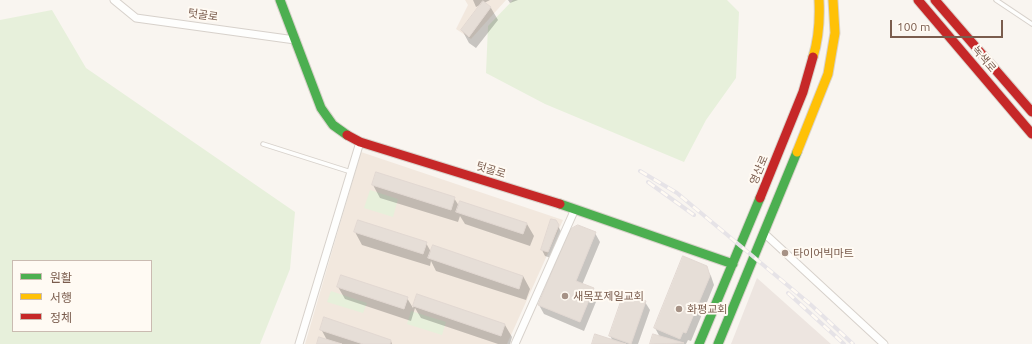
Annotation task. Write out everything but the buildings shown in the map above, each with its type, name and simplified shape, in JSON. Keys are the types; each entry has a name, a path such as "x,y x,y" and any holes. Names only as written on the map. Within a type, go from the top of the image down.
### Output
{"street":[{"name":"텃골로","path":"114,0 136,18 295,40"},
{"name":"텃골로","path":"280,0 326,118 338,130 360,142 575,209 733,264"},
{"name":"영산로","path":"699,344 803,92 818,38 820,19 819,0"},
{"path":"833,0 835,33"},
{"path":"718,344 765,234 828,74 841,0"},
{"name":"녹색로","path":"918,0 1032,134"},
{"name":"녹색로","path":"935,0 1032,112"},
{"path":"299,344 360,142"},
{"path":"515,344 575,209"},
{"path":"765,234 884,344"}],"lane":[{"path":"996,0 1032,24"},
{"path":"263,144 351,172"}],"shaded area":[{"path":"465,0 506,0 471,39 456,29 468,5"},
{"path":"361,152 563,220 507,344 305,344"},
{"path":"757,278 831,344 731,344"}],"green space":[{"path":"513,0 727,0 739,12 736,78 706,120 684,162 545,104 486,73 488,26"},
{"path":"52,10 86,68 295,212 290,269 260,344 0,344 0,20"},
{"path":"370,190 398,199 393,217 364,208"},
{"path":"331,291 367,303 363,313 327,302"},
{"path":"411,311 446,322 442,335 407,324"}],"railway":[{"path":"640,171 677,193 810,304 853,344"},
{"path":"648,182 694,215"},
{"path":"788,293 844,344"}],"traffic: fast":[{"path":"280,0 321,108 333,125 347,135"},
{"path":"718,344 797,152"},
{"path":"699,344 760,198"},
{"path":"560,204 733,264"}],"traffic: slow":[{"path":"813,57 819,29 819,0"},
{"path":"797,152 828,74 835,33 833,0"}],"traffic: jam":[{"path":"918,0 1032,134"},
{"path":"935,0 1032,112"},
{"path":"760,198 803,92 813,57"},
{"path":"347,135 360,142 560,204"}],"place":[{"name":"타이어빅마트","path":"785,253"},
{"name":"새목포제일교회","path":"565,296"},
{"name":"화평교회","path":"679,309"}]}
